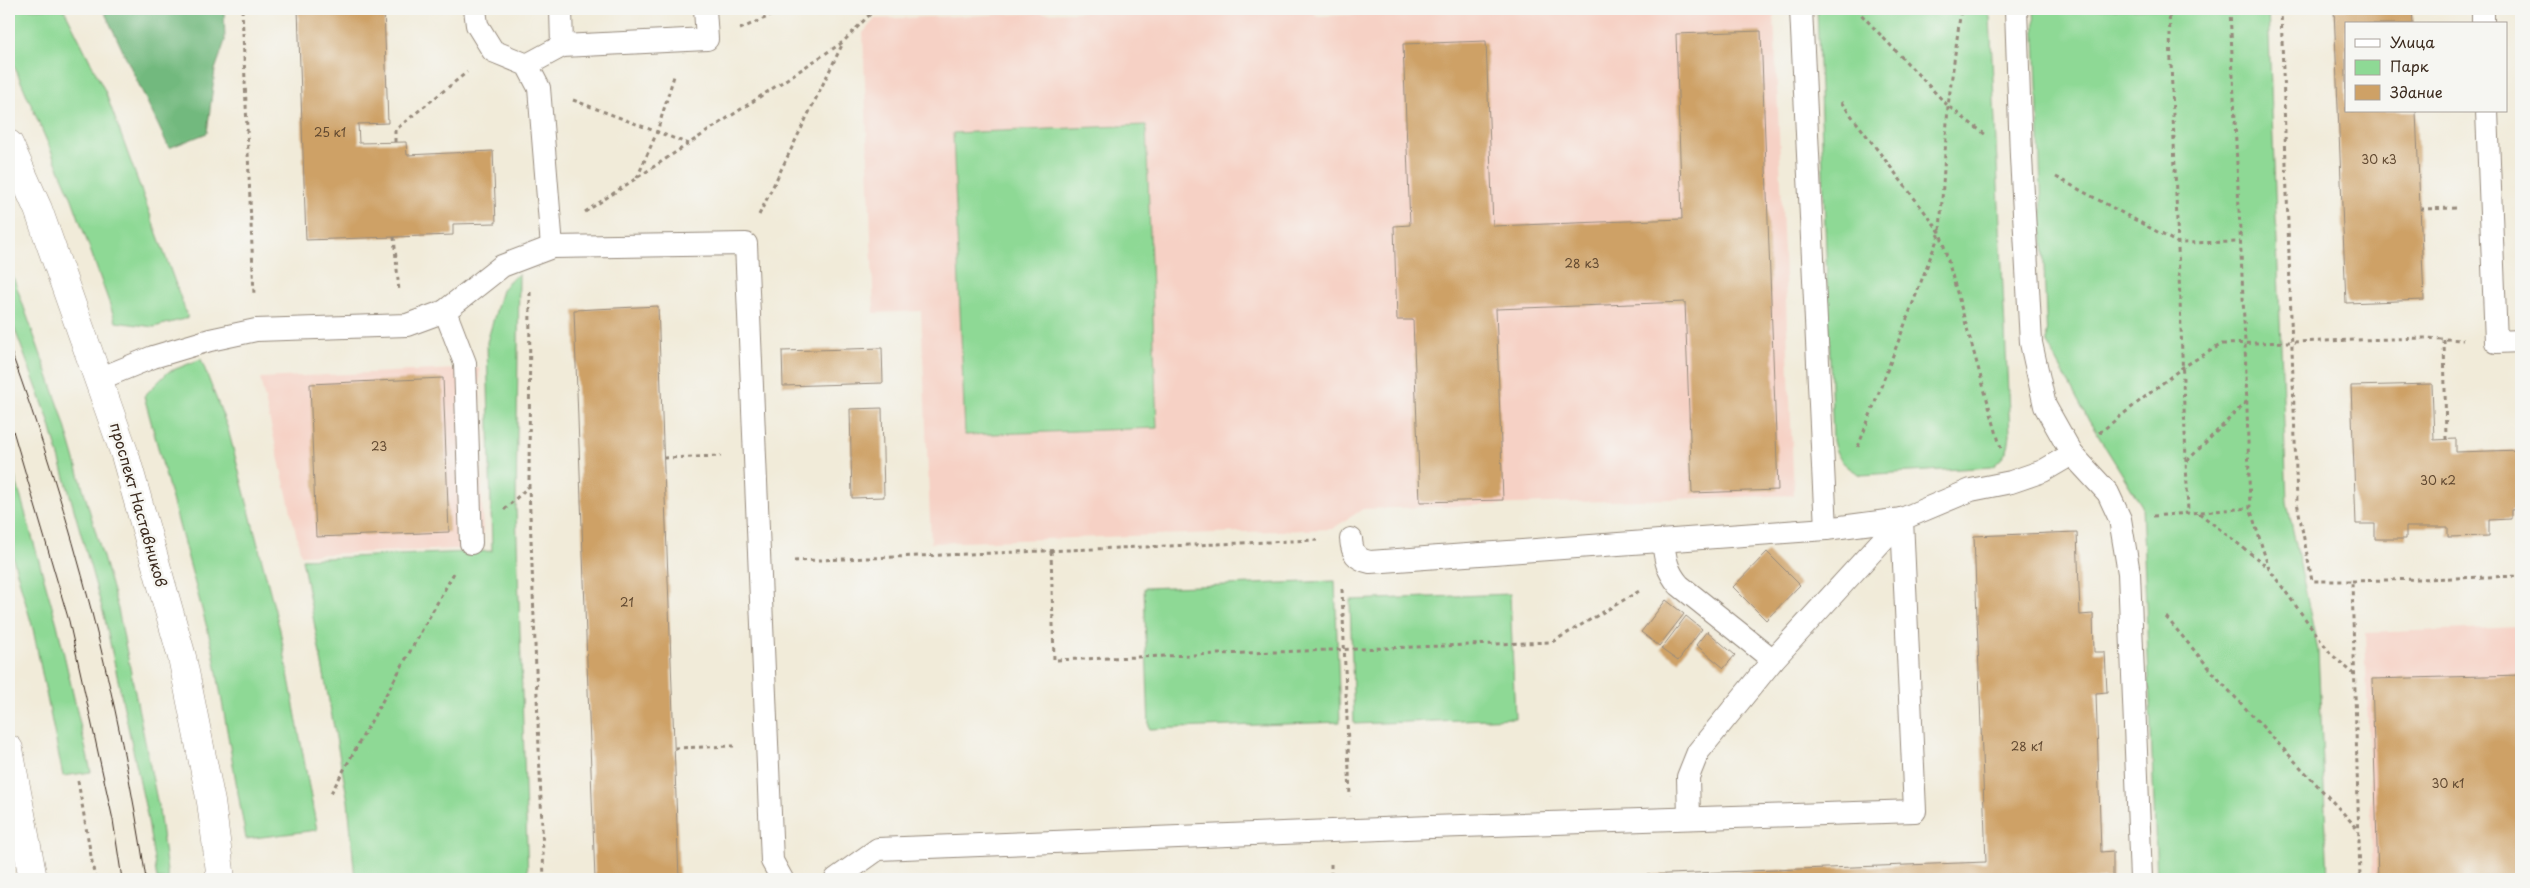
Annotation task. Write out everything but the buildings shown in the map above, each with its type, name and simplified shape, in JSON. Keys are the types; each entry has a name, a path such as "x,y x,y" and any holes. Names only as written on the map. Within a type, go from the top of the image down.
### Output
{"main road":[{"name":"проспект Наставников","path":"9,144 38,209 125,455 182,657 211,802 222,879"},
{"path":"9,749 33,879"}],"lane":[{"path":"475,9 476,25 493,51 527,65 539,88 551,240"},
{"path":"561,9 562,46"},
{"path":"527,65 562,46 707,40 705,9"},
{"path":"1801,9 1826,529"},
{"path":"2016,9 2021,158 2031,343 2046,406 2072,454 2108,493 2120,519 2129,573 2141,879"},
{"path":"2483,9 2484,22"},
{"path":"2487,112 2496,342 2521,341"},
{"path":"99,379 161,355 210,340 256,330 407,325 446,311 502,266 530,254 551,240 746,244 772,861 782,879"},
{"path":"446,311 465,363 471,543"},
{"path":"1350,539 1352,551 1360,560 1370,562 1826,529 1902,519 1971,490 2010,482 2043,471 2072,454"},
{"path":"1689,818 1688,777 1698,752 1773,660 1902,519"},
{"path":"836,879 878,849 1352,830 1915,811 1902,519"},
{"path":"1663,541 1670,574 1680,585 1773,660"}],"path":[{"path":"242,9 256,330"},
{"path":"707,40 726,35 786,9"},
{"path":"551,240 637,178 690,145 843,42 875,9"},
{"path":"1856,9 1948,106 2021,158 2178,243 2241,242"},
{"path":"1855,455 1940,232 1948,106 1961,9"},
{"path":"2169,9 2188,513"},
{"path":"2230,9 2241,242 2250,508 2269,568"},
{"path":"2281,9 2297,502 2312,581 2521,576"},
{"path":"637,178 657,132 682,40"},
{"path":"746,244 843,42"},
{"path":"395,142 395,130 493,51"},
{"path":"539,88 690,145"},
{"path":"1840,100 1940,232 2010,482"},
{"path":"394,237 399,293 407,325"},
{"path":"530,254 529,487 544,879"},
{"path":"2444,340 2446,439"},
{"path":"2072,454 2183,367 2222,344 2292,341 2444,340 2496,342"},
{"path":"2186,461 2247,401"},
{"path":"664,458 754,455"},
{"path":"331,793 471,543 529,487"},
{"path":"2120,519 2250,508"},
{"path":"2198,512 2269,568 2331,654 2354,674"},
{"path":"759,563 1350,539"},
{"path":"1050,551 1054,660 1552,642 1670,574"},
{"path":"2352,581 2360,879"},
{"path":"1342,585 1352,830"},
{"path":"2165,616 2221,682 2358,829"},
{"path":"674,748 766,746"},
{"path":"78,781 95,879"}],"shaded area":[{"path":"1158,9 1315,9 1315,16 1510,9 1768,9 1774,14 1794,495 1363,509 1332,529 931,543 921,311 874,313 863,33 875,19"},
{"path":"479,368 483,548 301,555 260,378"},
{"path":"2521,627 2521,879 2373,879 2365,633"}],"green space":[{"path":"9,9 64,9 105,91 188,318 154,327 116,322 72,199 9,54"},
{"path":"103,9 224,9 225,41 215,70 207,133 169,148"},
{"path":"1817,9 1987,9 1990,17 2010,434 2006,453 1992,467 1861,475 1846,465 1837,453 1833,441"},
{"path":"2034,9 2268,9 2287,502 2318,651 2328,879 2157,879 2142,506 2089,421 2047,343"},
{"path":"1146,125 1157,428 965,435 953,133"},
{"path":"9,265 61,412 118,609 159,810 168,879 157,879 147,815 104,615 48,418 9,314"},
{"path":"519,274 516,508 528,879 355,879 348,801 302,559 492,551 487,342 502,290 509,281"},
{"path":"201,359 228,429 280,630 317,830 246,839 213,650 144,396 168,372"},
{"path":"9,456 57,624 91,772 63,776 33,629 9,544"},
{"path":"1335,581 1340,722 1149,729 1144,588"},
{"path":"1510,594 1515,718 1354,724 1350,600"}],"tram line":[{"path":"9,346 53,476 91,609 122,744 146,879"},
{"path":"9,417 69,621 113,820 122,879"}]}
